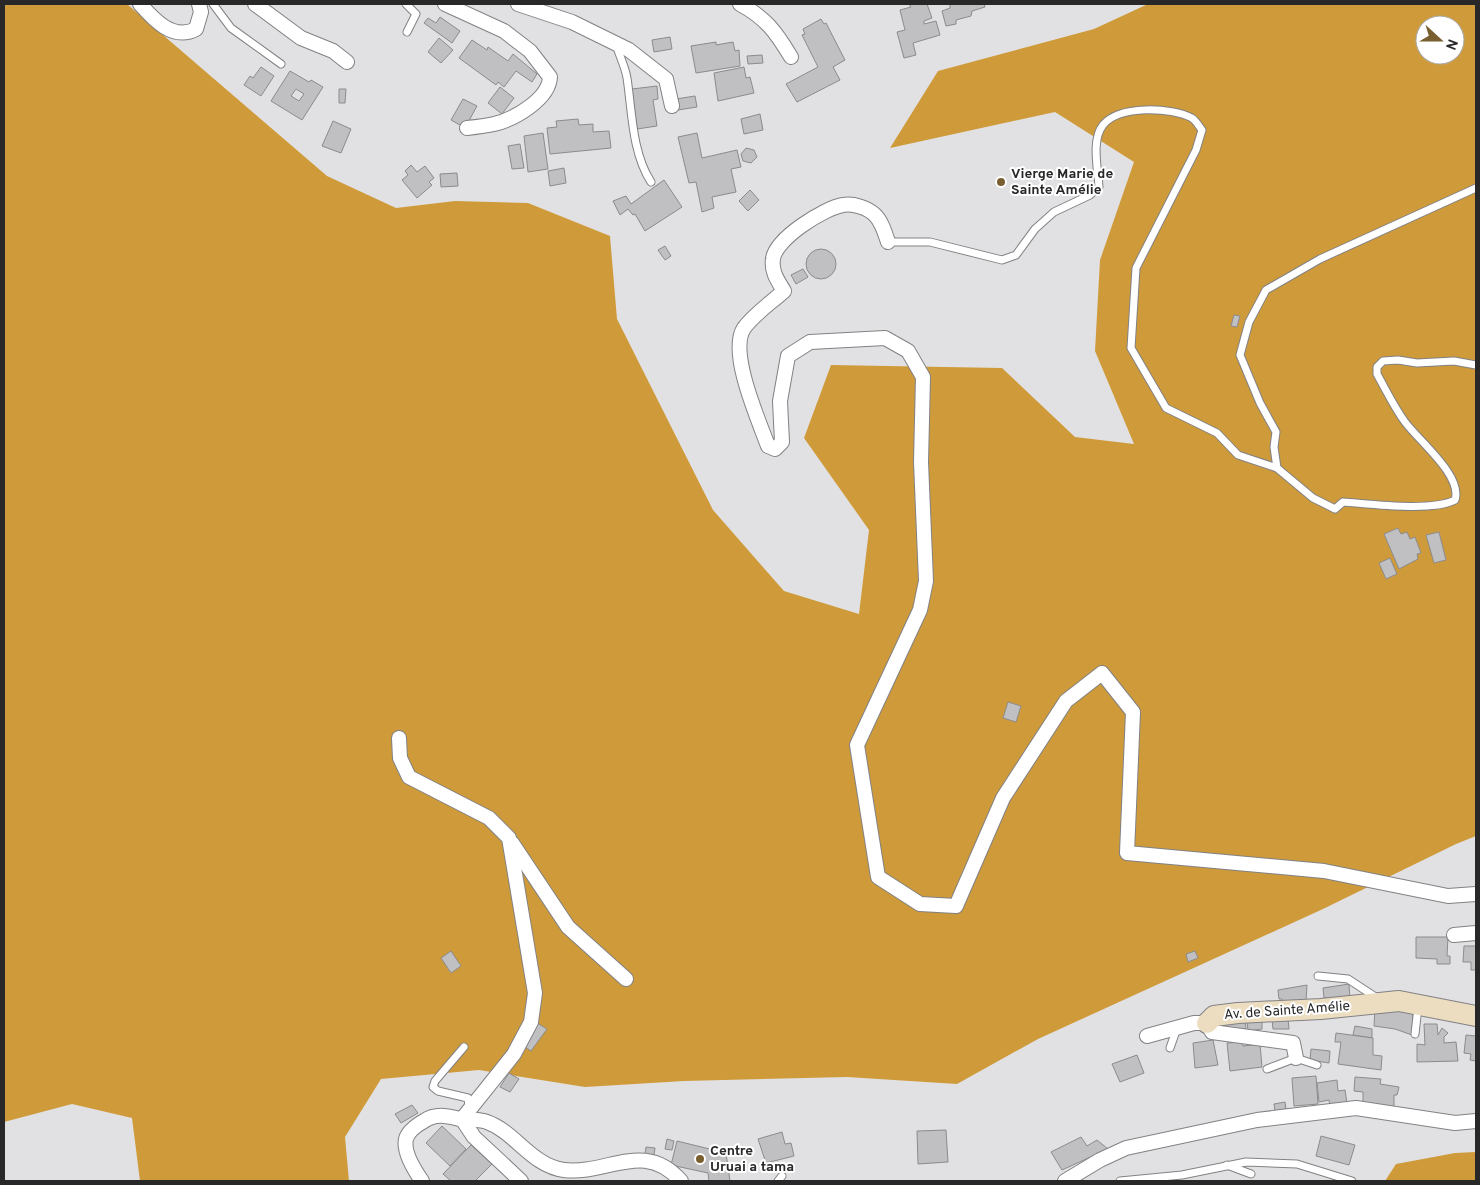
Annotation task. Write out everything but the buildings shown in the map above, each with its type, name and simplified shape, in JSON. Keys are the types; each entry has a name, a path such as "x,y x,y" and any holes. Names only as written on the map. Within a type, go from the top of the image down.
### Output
{"street":[{"path":"140,4 163,26 182,34 196,30 201,12 199,4"},
{"path":"255,4 301,38 333,51 347,62"},
{"path":"445,4 504,31 530,52 550,77 549,85 543,96 515,115 495,124 467,128"},
{"path":"518,4 572,22 630,50 666,79 672,106"},
{"path":"740,4 757,13 773,28 791,57"},
{"path":"888,242 875,214 861,206 843,205 798,228 781,245 772,258 774,273 784,291 743,329 740,350 742,369 768,446 776,449 782,442 780,401 788,356 810,342 885,338 908,351 923,378 921,462 926,580 920,610 857,745 878,877 920,904 956,906 1002,798 1066,701 1102,674 1133,712 1127,853 1324,871 1448,896 1476,894"},
{"path":"400,738 400,758 409,777 489,818 509,838 568,926 626,979"},
{"path":"466,1115 514,1054 531,1022 536,993 509,838"},
{"path":"1454,934 1476,933"},
{"name":"Av. de Sainte Amélie","path":"1296,1058 1293,1043 1212,1032 1207,1023 1214,1016 1238,1012 1322,1009 1399,1001 1476,1016"},
{"path":"1147,1036 1207,1023"},
{"path":"1065,1181 1100,1160 1126,1148 1257,1120 1356,1108 1455,1123 1476,1121"},
{"path":"422,1181 407,1150 406,1140 409,1132 429,1118 440,1115 466,1115 486,1122 505,1132 550,1166 563,1170 577,1170 632,1160 647,1160 671,1170 681,1181"},
{"path":"466,1115 474,1137 521,1181"}],"lane":[{"path":"213,4 231,28 282,64"},
{"path":"406,4 416,14 407,32"},
{"path":"616,44 626,76 630,107 644,172 651,182"},
{"path":"888,242 930,242 1002,260 1016,255 1035,229 1054,212 1090,195 1099,187 1097,137 1103,125 1118,115 1158,109 1192,119 1202,130 1196,150 1136,268 1131,348 1166,408 1217,433 1238,455 1277,468 1313,498 1335,509 1343,502 1427,506 1445,505 1455,500 1458,492 1455,483 1422,440 1405,422 1377,374 1377,367 1383,361 1398,360 1417,364 1454,361 1476,365"},
{"path":"1277,468 1274,447 1276,432 1260,403 1240,355 1249,322 1266,290 1320,259 1476,188"},
{"path":"1318,976 1348,979 1384,1002"},
{"path":"1415,1034 1419,1004"},
{"path":"1170,1048 1177,1028"},
{"path":"464,1047 435,1080 433,1087 438,1091 468,1098 466,1115"},
{"path":"1267,1069 1296,1058 1317,1065"},
{"path":"1120,1181 1182,1175 1246,1162 1297,1164 1352,1181"},
{"path":"1227,1165 1251,1174"}],"shaded area":[{"path":"4,4 127,4 327,176 396,208 455,201 528,203 610,236 617,319 713,510 784,591 859,614 869,530 804,438 831,365 1002,368 1075,437 1134,444 1095,351 1100,260 1134,162 1055,112 890,148 938,71 1094,29 1148,4 1476,4 1476,836 1323,909 1038,1039 957,1084 847,1077 684,1081 585,1087 479,1070 381,1079 345,1137 349,1181 140,1181 132,1118 72,1104 4,1122"},
{"path":"1476,1152 1476,1181 1385,1181 1396,1164 1455,1153"}],"place":[{"name":"Vierge Marie de Sainte Amélie","path":"1001,182"},
{"name":"Centre Uruai a tama","path":"700,1159"}]}
